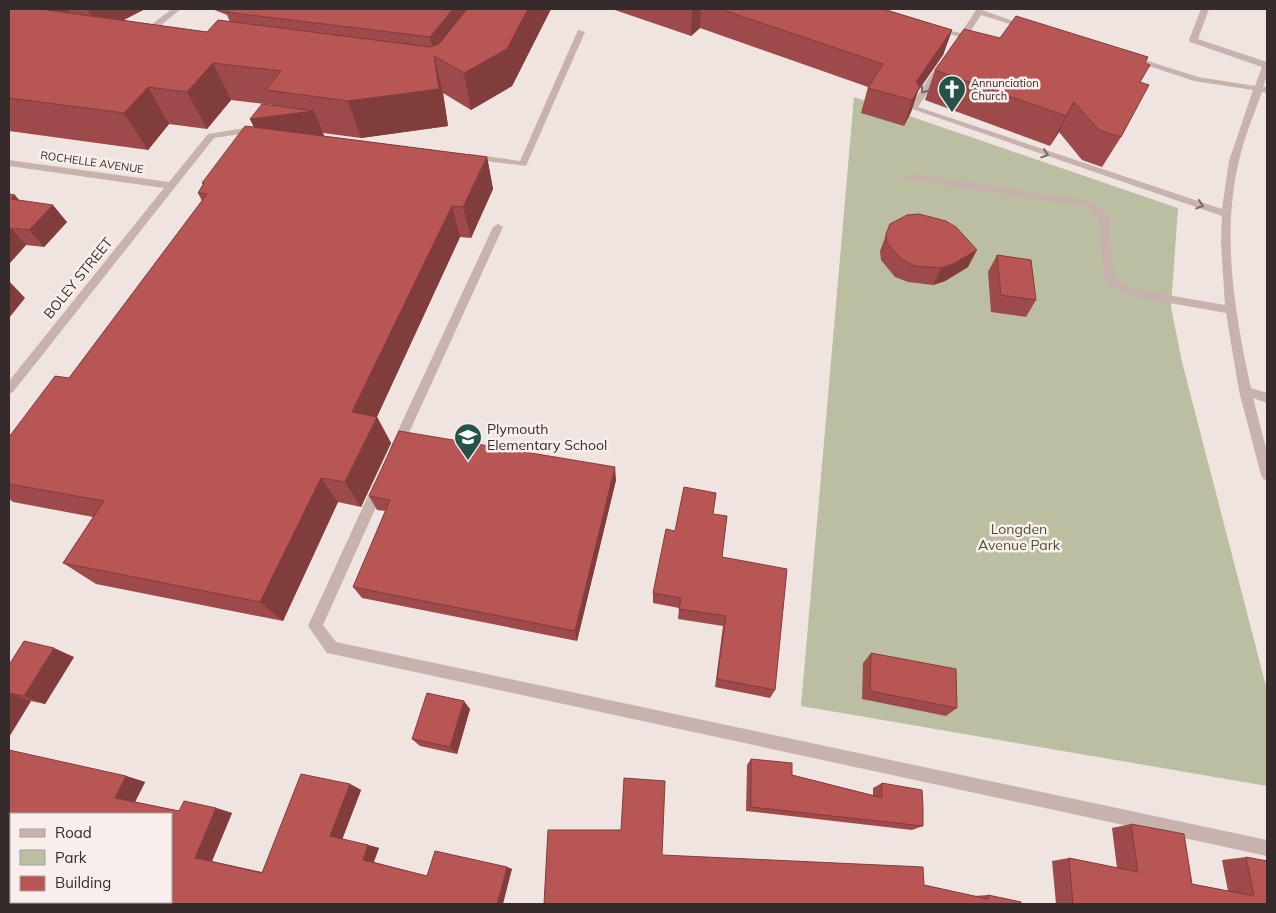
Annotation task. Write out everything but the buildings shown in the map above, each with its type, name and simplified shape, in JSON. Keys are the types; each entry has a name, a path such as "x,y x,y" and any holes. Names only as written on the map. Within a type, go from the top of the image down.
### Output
{"street":[{"path":"147,41 137,40 177,9"},
{"path":"1205,9 1193,40 1267,65 1263,89 1233,163 1227,214 1227,277 1232,310 1245,391 1267,475"},
{"path":"926,29 960,40 979,10 1036,30"},
{"path":"464,156 523,164 581,32"},
{"path":"1122,56 1197,79 1263,89"},
{"path":"946,60 912,107 914,109 1227,214"},
{"name":"BOLEY STREET","path":"9,389 211,136 258,129 268,130"},
{"name":"ROCHELLE AVENUE","path":"9,163 171,186"},
{"path":"910,177 1088,203 1103,216 1109,279 1131,292 1232,310"},
{"path":"498,227 315,626 332,648 1267,848"},
{"path":"1245,391 1267,398"}],"green space":[{"name":"Longden Avenue Park","path":"854,97 1178,208 1171,307 1182,362 1267,690 1267,786 801,706"}],"place":[{"name":"Annunciation Church","path":"952,113"},
{"name":"Plymouth Elementary School","path":"468,461"}]}
